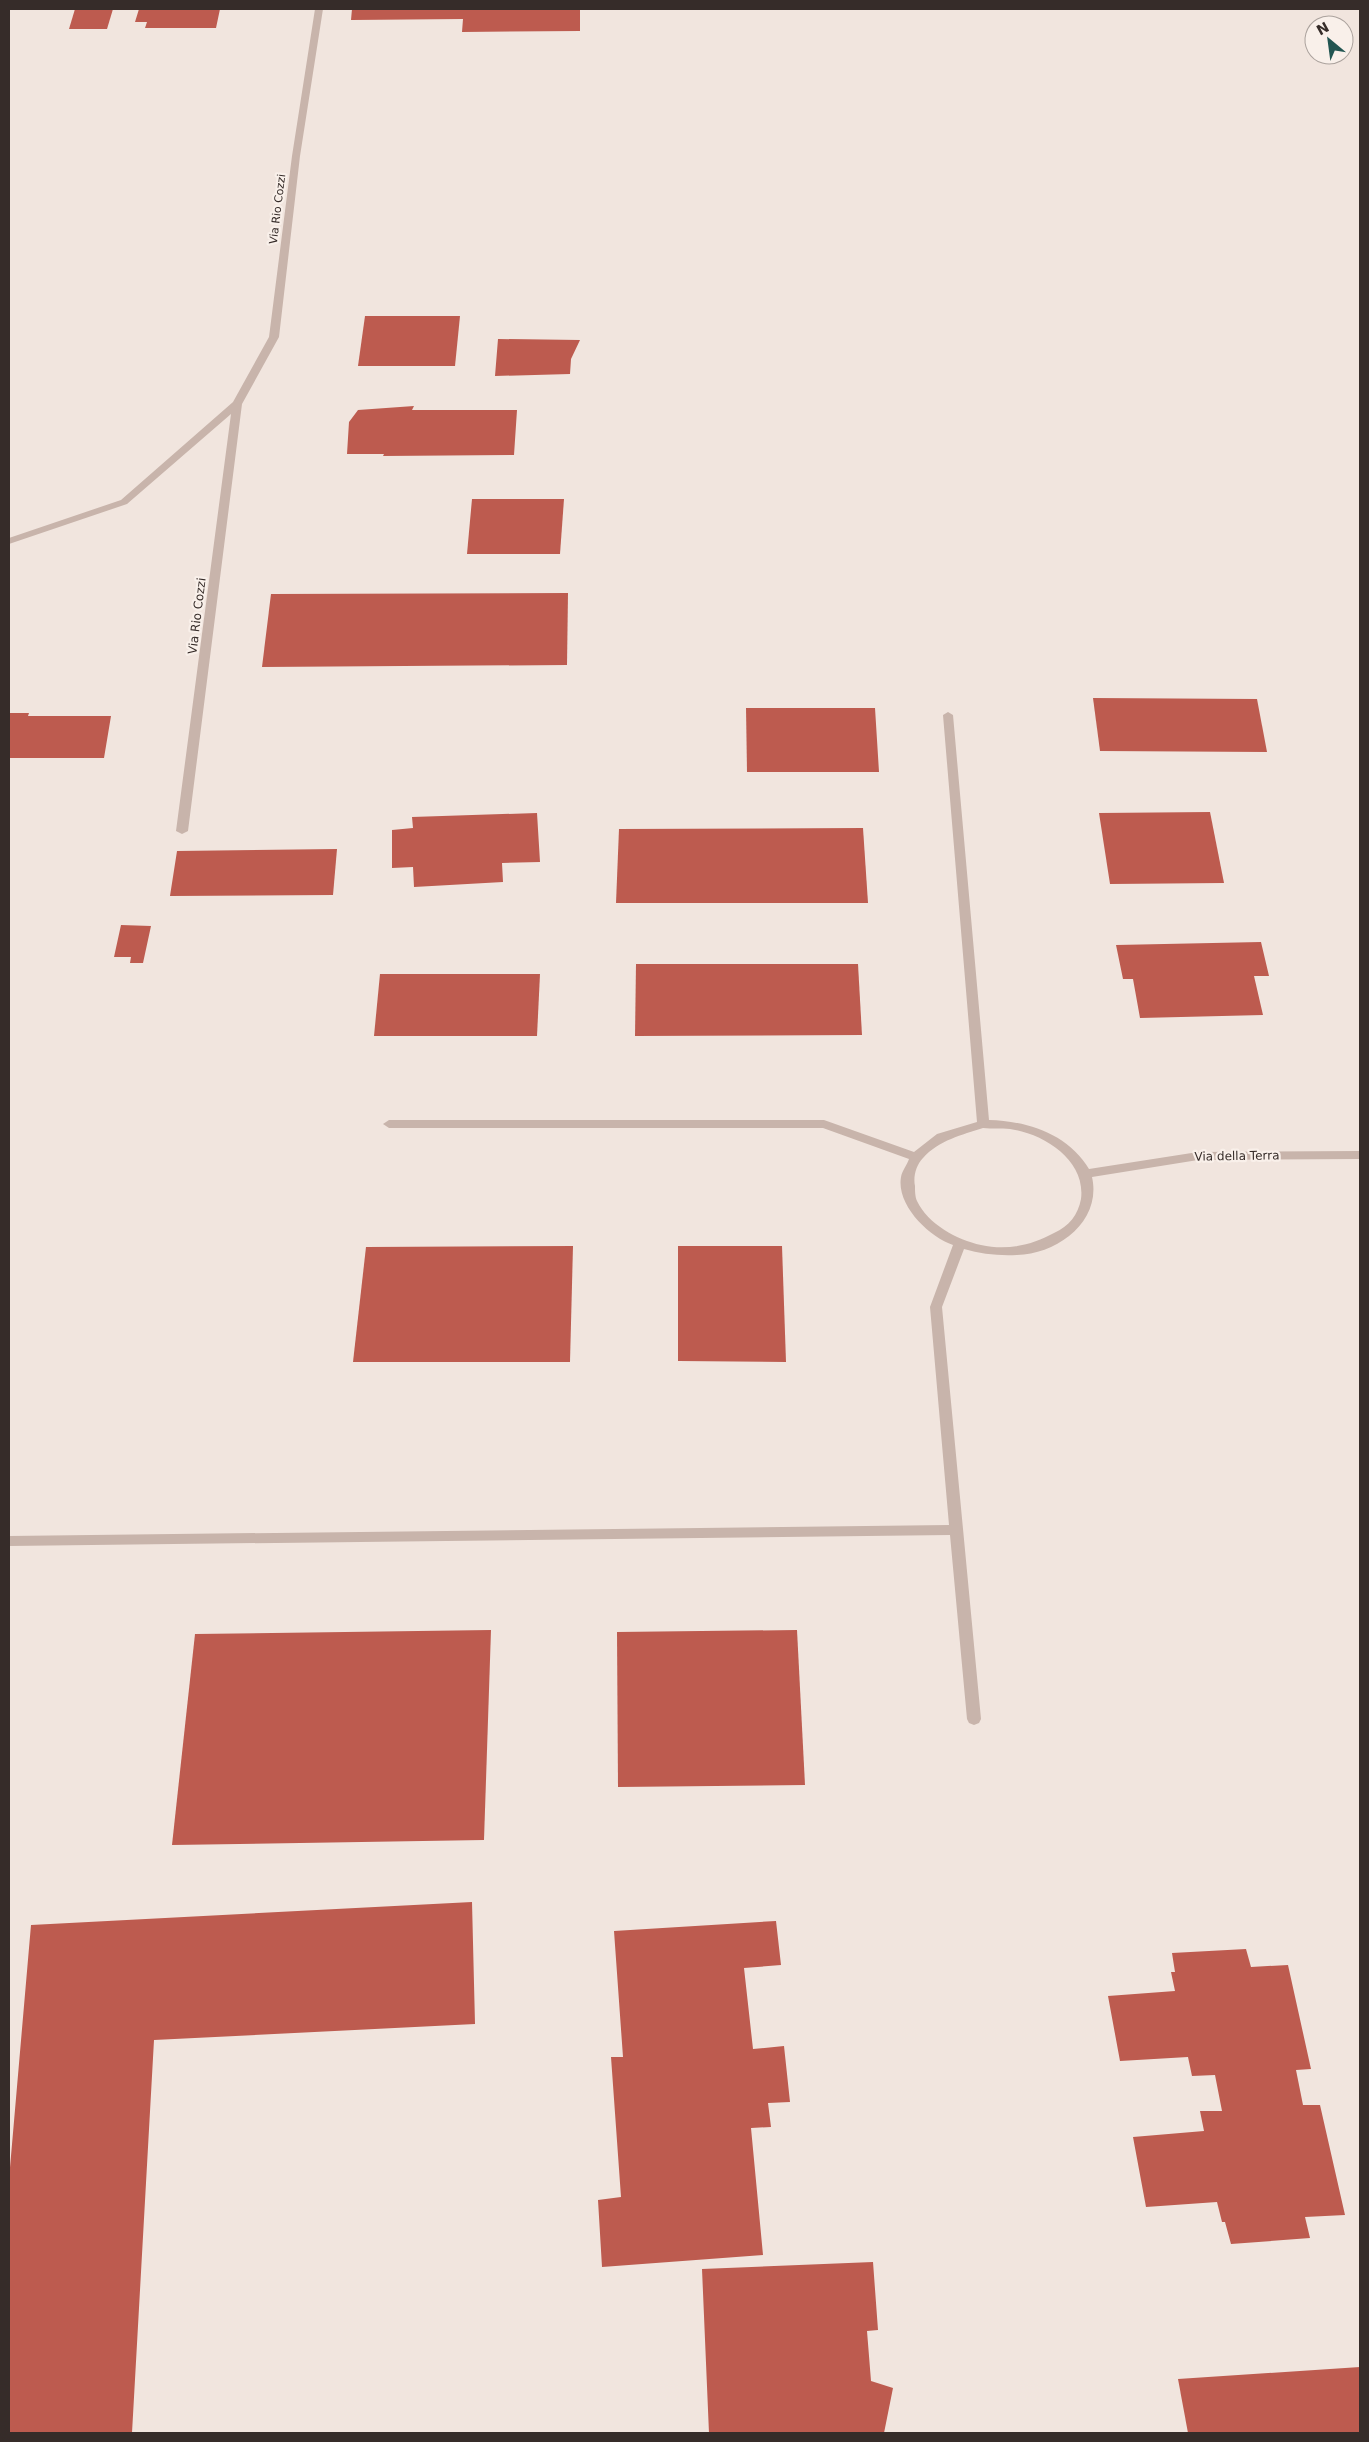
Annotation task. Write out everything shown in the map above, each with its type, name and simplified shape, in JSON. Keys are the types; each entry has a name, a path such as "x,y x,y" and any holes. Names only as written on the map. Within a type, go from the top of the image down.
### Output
{"street":[{"name":"Via Rio Cozzi","path":"9,541 124,502 237,404 274,337 296,156 319,9"},
{"name":"Via Rio Cozzi","path":"182,831 237,404"},
{"path":"948,715 983,1124"},
{"path":"390,1124 824,1124 916,1157"},
{"path":"983,1124 1009,1125 1034,1131 1057,1142 1074,1157 1086,1174 1089,1195 1083,1214 1068,1231 1046,1244 1019,1251 989,1250 960,1244 940,1234 924,1221 912,1205 906,1189 908,1172 916,1157 927,1145 943,1135 983,1124"},
{"name":"Via della Terra","path":"1086,1174 1198,1156 1360,1155"},
{"path":"960,1244 936,1307 974,1720"},
{"path":"9,1541 957,1530"}],"building":[{"path":"75,9 113,9 107,29 69,29"},
{"path":"139,9 220,9 216,28 145,28 147,22 135,22"},
{"path":"352,9 580,9 580,31 462,32 463,19 351,20"},
{"path":"365,316 460,316 455,366 358,366"},
{"path":"498,339 580,340 571,359 570,374 495,376"},
{"path":"414,406 412,410 517,410 514,455 383,456 384,454 347,454 349,422 358,410"},
{"path":"472,499 564,499 560,554 467,554"},
{"path":"568,593 567,665 262,667 271,594"},
{"path":"1093,698 1257,699 1267,752 1100,751"},
{"path":"746,708 875,708 879,772 747,772"},
{"path":"9,713 29,713 28,716 111,716 104,758 9,758"},
{"path":"1210,812 1224,883 1110,884 1099,813"},
{"path":"537,813 540,862 502,863 503,882 414,887 413,867 392,868 392,830 413,828 412,817"},
{"path":"863,828 868,903 616,903 619,829"},
{"path":"337,849 333,895 170,896 177,851"},
{"path":"121,925 151,926 143,963 130,963 131,957 114,957"},
{"path":"1261,942 1269,976 1254,976 1263,1015 1140,1018 1133,979 1123,979 1116,945"},
{"path":"636,964 858,964 862,1035 635,1036"},
{"path":"380,974 540,974 537,1036 374,1036"},
{"path":"573,1246 570,1362 353,1362 366,1247"},
{"path":"678,1246 782,1246 786,1362 678,1361"},
{"path":"491,1630 484,1840 172,1845 195,1634"},
{"path":"797,1630 805,1785 618,1787 617,1632"},
{"path":"472,1902 475,2024 154,2040 132,2433 9,2433 9,2179 31,1925"},
{"path":"776,1921 781,1965 744,1968 753,2049 784,2046 790,2102 768,2103 771,2127 751,2128 763,2255 602,2267 598,2200 621,2197 611,2057 623,2057 614,1931"},
{"path":"1246,1949 1251,1967 1288,1965 1311,2069 1296,2070 1303,2105 1320,2105 1345,2215 1305,2217 1310,2238 1231,2244 1225,2222 1222,2222 1217,2202 1146,2207 1133,2137 1204,2131 1200,2111 1222,2111 1215,2075 1192,2076 1188,2057 1120,2061 1108,1996 1175,1991 1171,1972 1175,1972 1172,1953"},
{"path":"873,2262 878,2330 867,2331 871,2381 893,2388 884,2433 709,2433 702,2269"},
{"path":"1360,2367 1360,2433 1188,2433 1178,2379"}]}
